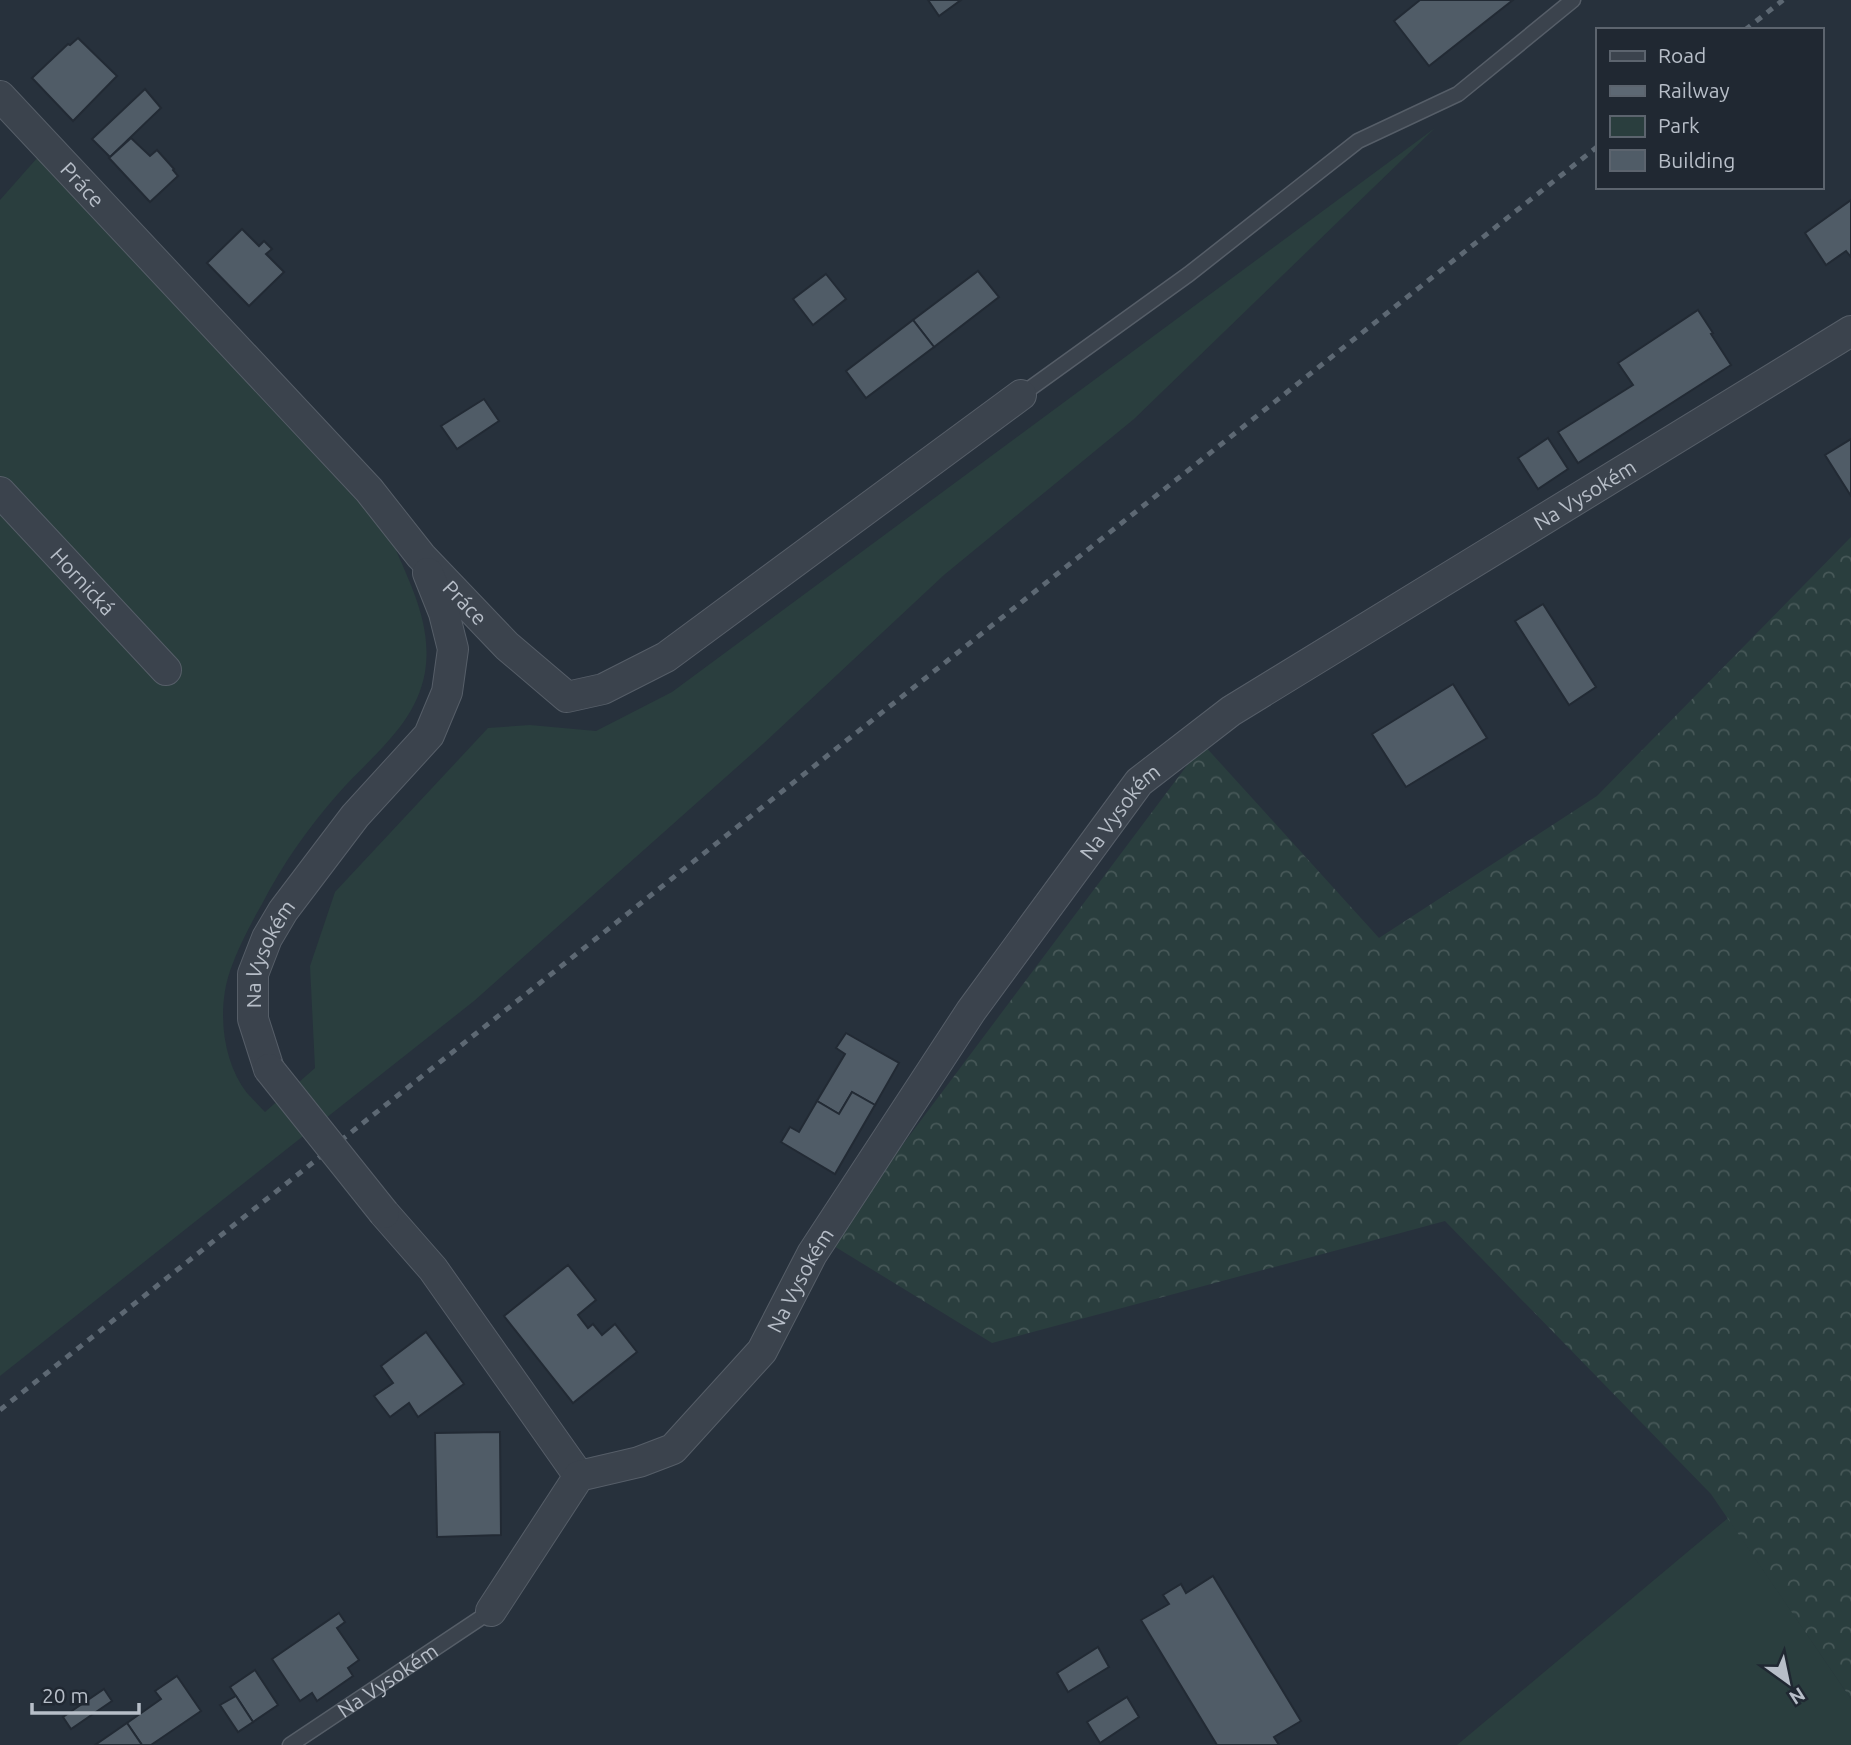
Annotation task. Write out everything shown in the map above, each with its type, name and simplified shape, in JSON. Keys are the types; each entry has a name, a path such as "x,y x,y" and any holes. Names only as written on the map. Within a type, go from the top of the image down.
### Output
{"street":[{"name":"Práce","path":"0,96 369,490 421,556 507,646 567,697 603,689 666,657 1021,395"},
{"name":"Na Vysokém","path":"491,1611 579,1476 639,1462 673,1449 762,1351 812,1254 971,1011 1139,782 1231,712 1851,331"},
{"name":"Hornická","path":"0,492 166,670"},
{"name":"Na Vysokém","path":"421,556 444,613 453,649 447,692 429,735 355,816 283,911 267,938 253,974 253,1018 269,1069 384,1213 433,1269 579,1476"}],"lane":[{"path":"1021,395 1189,274 1359,141 1458,94 1573,0"},
{"name":"Na Vysokém","path":"290,1745 491,1611"}],"green space":[{"path":"1435,128 1134,419 944,575 763,744 474,1001 0,1376 0,200 38,157 390,536 422,619 427,654 425,672 412,708 390,739 337,795 296,847 253,920 230,971 223,1018 227,1050 239,1080 265,1112 315,1068 310,966 335,892 488,728 530,725 596,731 672,692"},
{"path":"1851,537 1851,1699 1711,1494 1445,1221 992,1343 829,1243 1203,744 1379,938 1597,796"},
{"path":"1728,1518 1851,1699 1851,1745 1457,1745"}],"building":[{"path":"928,0 961,0 939,16"},
{"path":"1420,0 1513,0 1429,66 1394,21"},
{"path":"78,38 117,76 73,121 32,78"},
{"path":"145,89 161,108 110,157 92,139"},
{"path":"131,138 150,156 157,150 178,176 150,202 109,158"},
{"path":"1851,200 1851,257 1846,251 1826,265 1805,233"},
{"path":"242,229 259,246 264,241 272,249 266,254 284,272 249,306 207,263"},
{"path":"978,271 999,297 934,347 913,320"},
{"path":"826,274 846,299 813,325 793,299"},
{"path":"1698,310 1731,365 1578,463 1558,432 1633,385 1618,363"},
{"path":"913,320 934,347 866,398 846,371"},
{"path":"484,399 499,421 457,449 441,426"},
{"path":"1548,438 1568,469 1538,489 1518,458"},
{"path":"1851,439 1851,496 1825,455"},
{"path":"1543,604 1596,687 1569,705 1515,621"},
{"path":"1453,684 1487,738 1406,787 1372,734"},
{"path":"846,1033 899,1063 875,1105 852,1092 839,1114 817,1101 845,1054 836,1048"},
{"path":"852,1092 875,1105 835,1174 781,1142 790,1127 799,1132 817,1101 839,1114"},
{"path":"568,1265 596,1300 578,1315 588,1328 593,1324 602,1335 615,1324 637,1352 573,1403 504,1316"},
{"path":"426,1332 464,1384 418,1417 409,1403 390,1417 374,1396 393,1383 381,1366"},
{"path":"500,1432 501,1535 437,1537 435,1433"},
{"path":"1213,1576 1301,1721 1274,1737 1279,1745 1217,1745 1141,1620 1169,1604 1163,1595 1181,1584 1186,1593"},
{"path":"339,1613 345,1622 337,1628 359,1660 348,1668 353,1676 317,1701 312,1693 300,1701 272,1659"},
{"path":"1098,1647 1109,1667 1068,1692 1057,1673"},
{"path":"255,1670 278,1705 253,1722 230,1687"},
{"path":"177,1676 201,1711 151,1745 142,1745 127,1723 161,1699 155,1691"},
{"path":"104,1689 112,1701 71,1729 63,1717"},
{"path":"236,1696 253,1722 238,1732 220,1705"},
{"path":"1127,1697 1139,1717 1100,1743 1087,1722"},
{"path":"127,1723 142,1745 95,1745"}],"railway":[{"path":"1748,28 1783,0"},
{"path":"0,1410 1596,148"}]}
